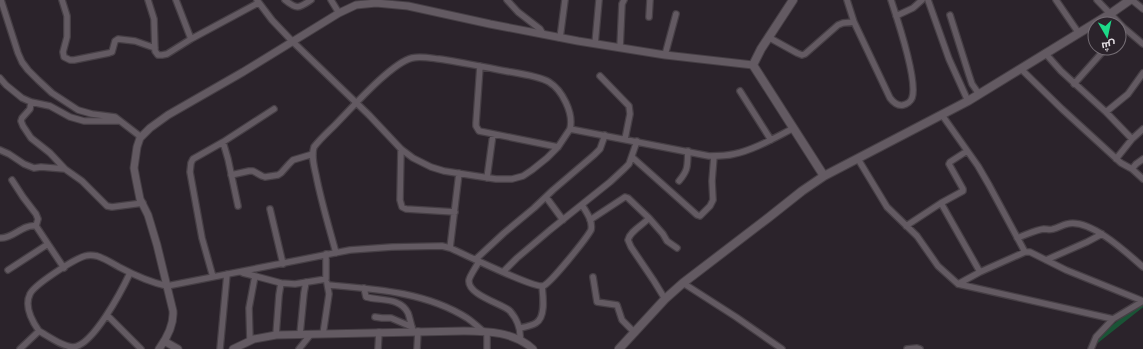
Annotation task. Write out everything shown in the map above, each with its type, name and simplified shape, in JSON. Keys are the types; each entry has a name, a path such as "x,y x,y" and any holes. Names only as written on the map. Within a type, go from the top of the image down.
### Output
{"main road":[{"path":"793,0 761,48 753,65 824,176"},
{"path":"619,349 665,299 683,283 802,191 824,176 968,101 1131,0"}],"street":[{"path":"0,0 18,53 25,66 38,80 52,93 78,110 92,114 115,117 118,121 141,137"},
{"path":"62,0 67,16 67,37 64,52 64,57 67,59 74,60 109,53 113,50 115,41 118,39 135,41 155,48"},
{"path":"148,0 154,19 156,54 162,55 257,2 292,41 356,103 401,149 413,158 431,167 444,171 487,178 512,179 523,176 532,170 558,147 570,129 571,119 563,97 557,88 547,81 527,76 433,58 412,58 390,70 356,103 316,143 314,147 313,154 319,190 336,252"},
{"path":"176,0 191,39"},
{"path":"285,0 298,8 311,0"},
{"path":"331,0 339,13"},
{"path":"507,0 518,12 540,29 543,34"},
{"path":"560,38 565,0"},
{"path":"595,44 599,0"},
{"path":"620,48 622,4 624,0"},
{"path":"649,17 650,0"},
{"path":"847,0 854,22 890,98 894,103 901,106 910,101 913,92 910,71 891,0"},
{"path":"896,16 913,8 922,0"},
{"path":"928,0 949,59 968,101"},
{"path":"1056,0 1078,32"},
{"path":"1097,0 1110,14"},
{"path":"1131,0 1143,9"},
{"path":"159,349 173,323 174,316 173,305 167,286 158,245 148,215 140,199 134,168 137,147 141,137 150,128 168,115 243,72 339,13 356,5 367,2 408,6 560,38 665,56 753,65"},
{"path":"665,56 676,14"},
{"path":"950,15 968,75 979,94"},
{"path":"768,37 802,55 838,25 854,22"},
{"path":"1127,34 1143,44"},
{"path":"1045,53 1074,84 1106,112 1132,139"},
{"path":"1074,84 1099,56"},
{"path":"480,66 476,126 479,131 558,147"},
{"path":"1021,69 1062,110 1116,159 1132,169 1143,179"},
{"path":"1106,112 1128,94 1143,73"},
{"path":"600,76 629,106 630,114 625,139"},
{"path":"0,78 18,95 31,102 50,106 70,118 77,120 118,121"},
{"path":"740,91 771,140"},
{"path":"31,102 30,109 25,113 21,121 31,138 82,181 107,206 112,207 143,203"},
{"path":"213,277 202,238 190,167 194,159 274,109"},
{"path":"942,115 989,185 1025,252"},
{"path":"570,129 714,156 735,154 771,140 794,128"},
{"path":"1116,159 1143,128"},
{"path":"487,178 493,134"},
{"path":"520,340 520,328 515,318 508,310 485,299 475,292 470,285 469,280 478,260 504,233 600,149 605,135"},
{"path":"503,272 517,258 624,169 629,164 637,141"},
{"path":"223,142 238,206"},
{"path":"401,149 400,200 402,207 406,209 455,212"},
{"path":"0,150 34,168 65,168"},
{"path":"679,181 685,175 687,170 688,151"},
{"path":"906,226 963,191 949,164 967,151"},
{"path":"231,175 253,171 265,177 278,175 293,160 313,154"},
{"path":"632,157 697,215 700,216 710,206 713,200 712,181 714,156"},
{"path":"858,159 887,207 917,236 938,266 958,284 1112,319"},
{"path":"1132,169 1143,159"},
{"path":"450,248 459,173"},
{"path":"12,180 36,214 38,219 36,226 64,268"},
{"path":"546,197 563,220"},
{"path":"590,220 625,197 628,198 649,218 663,234 666,241 673,244 677,248"},
{"path":"941,204 980,272"},
{"path":"130,273 122,291 96,331 79,345 71,348 39,331 34,324 28,299 32,290 64,268 81,258 91,255 104,259 130,273 152,282 167,286 283,264 336,252 392,246 431,246 450,248 534,285 542,286 548,283 592,229 590,220 582,205"},
{"path":"270,209 283,264"},
{"path":"649,218 642,226 629,236 628,240 665,299"},
{"path":"1017,238 1037,231 1075,223 1088,227 1102,234 1143,266"},
{"path":"0,238 6,238 28,226 36,226"},
{"path":"1046,260 1102,234"},
{"path":"8,270 48,244"},
{"path":"958,284 980,272 1025,252 1030,252 1066,270 1143,301"},
{"path":"323,334 328,303 326,254"},
{"path":"240,272 281,283 295,284 306,282 327,282 412,296 432,302 461,315 485,331 487,349"},
{"path":"220,349 227,274"},
{"path":"250,341 249,308 255,276"},
{"path":"593,277 596,302 617,305 622,320 635,333"},
{"path":"300,334 306,282"},
{"path":"276,335 281,283"},
{"path":"683,283 782,349"},
{"path":"520,328 535,324 541,319 543,314 542,286"},
{"path":"364,288 366,297 395,302 402,305 408,313 414,329 417,349"},
{"path":"1091,349 1096,337 1112,319 1143,301"},
{"path":"107,315 141,349"},
{"path":"375,317 391,318 414,329"},
{"path":"233,349 259,338 276,335 380,332 414,329 485,331 512,336 533,349"},
{"path":"20,349 39,331"},
{"path":"378,349 380,332"},
{"path":"303,348 311,334"},
{"path":"164,341 178,349"},
{"path":"907,349 920,349"}],"waterway":[{"path":"1095,342 1143,304"}]}
